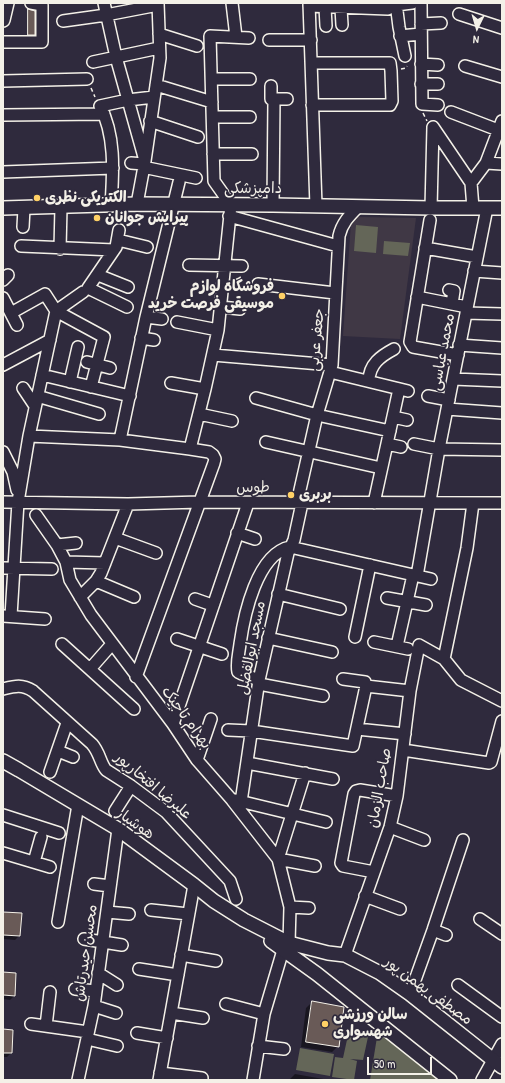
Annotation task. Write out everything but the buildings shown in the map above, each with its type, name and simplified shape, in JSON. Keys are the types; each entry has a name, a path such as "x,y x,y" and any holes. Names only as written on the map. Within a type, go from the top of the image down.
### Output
{"main road":[{"path":"3,20 7,3"},
{"name":"دامپزشکی","path":"3,209 173,204 230,210 273,205 358,207 430,214 473,208 502,208"},
{"name":"هوشیار","path":"3,761 118,829 214,901 286,947 317,974 450,1080"},
{"name":"مصطفی بهمن پور","path":"286,947 345,955 380,973 410,994 497,1064"},
{"path":"317,974 315,968 316,961 321,956 328,953"}],"street":[{"path":"3,42 42,42 42,5 31,3"},
{"path":"104,3 116,57 144,164"},
{"path":"232,3 236,37"},
{"path":"316,206 309,5 341,8 393,6 412,3"},
{"path":"421,3 422,104 438,105"},
{"path":"63,21 106,15 158,4 160,58 137,204"},
{"path":"393,6 405,56"},
{"path":"325,7 326,26"},
{"path":"341,8 342,25"},
{"path":"459,14 502,28"},
{"path":"400,36 441,23"},
{"path":"159,34 197,46"},
{"path":"190,449 218,330 230,210 214,180 210,36 249,38"},
{"path":"269,40 311,40"},
{"path":"93,62 159,48"},
{"path":"312,63 390,67 392,104 312,105"},
{"path":"421,64 438,65"},
{"path":"465,66 502,77"},
{"path":"3,81 87,79"},
{"path":"212,79 250,79"},
{"path":"421,84 438,84"},
{"path":"156,85 212,102"},
{"path":"271,86 271,99 274,99 277,145 277,170 273,205"},
{"path":"3,115 102,110 128,100 154,97"},
{"path":"274,99 287,99"},
{"path":"102,110 110,139 113,168 111,206"},
{"path":"451,112 500,125 486,163 471,183"},
{"path":"213,117 250,117"},
{"path":"150,121 198,137"},
{"path":"433,127 471,183 473,208"},
{"path":"433,127 430,214 410,339 411,345 413,347 459,350 502,348"},
{"path":"213,154 252,154"},
{"path":"130,163 144,164 196,178"},
{"path":"486,163 502,164"},
{"path":"3,172 113,168"},
{"path":"120,440 141,338 179,182"},
{"path":"60,249 61,207"},
{"name":"جعفر عربی","path":"300,503 308,451 331,368 338,246 341,227 346,219 358,207"},
{"path":"24,208 24,227"},
{"name":"محمد عباسی","path":"397,646 415,575 487,208"},
{"path":"230,210 338,246"},
{"path":"45,619 7,616 8,568 29,436 56,311 86,290 98,274 117,240"},
{"path":"21,246 60,249 117,240 147,248"},
{"path":"425,248 477,258"},
{"path":"189,265 242,266"},
{"path":"474,271 502,273"},
{"path":"98,274 128,287"},
{"path":"258,284 336,293"},
{"path":"86,290 127,307"},
{"path":"449,290 454,291 452,304"},
{"path":"11,313 45,294 56,311 104,337 92,363 90,387"},
{"path":"3,298 17,325"},
{"path":"417,298 452,304 467,310 502,314"},
{"path":"221,307 240,309"},
{"path":"146,317 162,320"},
{"path":"177,322 218,330"},
{"path":"141,338 154,340"},
{"path":"3,365 50,340"},
{"path":"70,382 78,347"},
{"path":"369,381 371,368 382,357 394,349"},
{"path":"213,355 331,368 369,381 404,390 393,417 374,503"},
{"path":"92,363 110,368"},
{"path":"42,375 130,396"},
{"path":"453,379 502,381"},
{"path":"171,383 205,389"},
{"path":"23,388 36,401 99,414"},
{"path":"428,396 448,404 502,414"},
{"path":"256,398 317,415 390,431"},
{"path":"199,414 232,420"},
{"path":"393,417 406,420"},
{"path":"29,436 120,440 209,452 215,459 159,627 136,677"},
{"path":"266,442 381,468"},
{"path":"387,444 401,447"},
{"path":"414,444 439,449 502,450"},
{"path":"3,452 13,472 16,482 18,502"},
{"name":"طوس","path":"3,502 128,504 200,502 502,503"},
{"path":"173,724 236,533 248,503"},
{"name":"مسجد ابوالفضل","path":"237,801 247,763 259,682 268,638 288,552 294,540 300,503"},
{"path":"473,503 467,548 444,659 461,680 502,701"},
{"path":"80,597 96,581 101,573 128,504"},
{"name":"بهرام تاجیک","path":"36,515 66,562 68,576 91,615 136,677 173,724 197,760 237,801 278,859 290,907 286,947 264,1014 253,1080"},
{"path":"236,533 255,538"},
{"path":"115,538 156,553"},
{"path":"56,545 76,543"},
{"path":"323,696 259,682 238,672 237,669 242,630 253,591 266,565 277,552 283,548 290,547 431,579"},
{"path":"66,562 106,562"},
{"path":"355,637 370,565"},
{"path":"8,568 52,569"},
{"path":"96,581 134,597"},
{"path":"278,594 340,609"},
{"path":"387,598 426,605"},
{"path":"195,599 212,605"},
{"path":"268,638 332,652"},
{"path":"177,639 222,654"},
{"path":"374,642 408,649"},
{"path":"62,644 134,709"},
{"path":"90,670 112,644"},
{"name":"صاحب الزمان","path":"345,955 390,827 397,796 410,691 419,645 444,659"},
{"path":"228,730 251,731 350,747 353,746 366,686 365,682 343,679"},
{"name":"علیرضا افتخارپور","path":"3,689 19,686 27,687 92,744 98,751 106,770 131,786 166,812 187,834 204,855 230,881 236,899"},
{"path":"366,686 410,691"},
{"path":"197,760 211,719"},
{"path":"403,750 489,763 491,762 502,721"},
{"path":"50,772 67,723"},
{"path":"357,729 404,734"},
{"path":"58,751 73,757"},
{"path":"247,763 333,779"},
{"path":"305,773 278,859 315,866"},
{"path":"115,811 131,786"},
{"path":"374,872 343,866 340,863 354,794 356,791 360,790 397,796"},
{"path":"237,801 326,822"},
{"path":"58,922 78,805"},
{"path":"3,815 59,833"},
{"path":"390,827 424,840"},
{"name":"محسن حیدرتاش","path":"78,1080 94,1006 118,829"},
{"path":"34,862 41,837"},
{"path":"410,994 463,840"},
{"path":"3,853 50,867"},
{"path":"94,884 110,886"},
{"path":"194,885 160,1076 202,1078"},
{"path":"365,896 400,909"},
{"path":"290,907 309,908"},
{"path":"151,910 188,914"},
{"path":"107,912 129,914"},
{"path":"480,919 502,934"},
{"path":"433,930 446,935"},
{"path":"84,939 122,945"},
{"path":"181,955 216,961"},
{"path":"139,969 178,975"},
{"path":"98,974 118,985"},
{"path":"458,985 502,1017"},
{"path":"75,989 96,991"},
{"path":"46,1026 50,992"},
{"path":"226,1004 264,1014"},
{"path":"94,1006 116,1013"},
{"path":"171,1013 203,1018"},
{"path":"31,1024 88,1036 117,1046"},
{"path":"137,1033 167,1038"},
{"path":"482,1080 497,1064 502,1044"},
{"path":"258,1046 284,1049"}],"path":[{"path":"390,67 407,67 405,56"},
{"path":"87,79 102,110"},
{"path":"422,104 424,117 433,127"}],"shaded area":[{"path":"357,217 416,218 400,339 343,336 351,222"}],"green space":[{"path":"356,225 378,227 376,253 354,251"},
{"path":"384,241 410,243 408,256 383,254"},
{"path":"350,1026 368,1037 363,1060 350,1059 357,1061 354,1080 332,1077 335,1057 343,1058"},
{"path":"378,1031 443,1080 370,1080"},
{"path":"300,1048 334,1054 330,1076 296,1070"}],"place":[{"name":"الکتریکی نظری","path":"37,198"},
{"name":"پیرایش جوانان","path":"97,218"},
{"name":"فروشگاه لوازم موسیقی فرصت خرید","path":"282,296"},
{"name":"بربری","path":"291,495"},
{"name":"سالن ورزشی شهسواری","path":"325,1024"}]}
